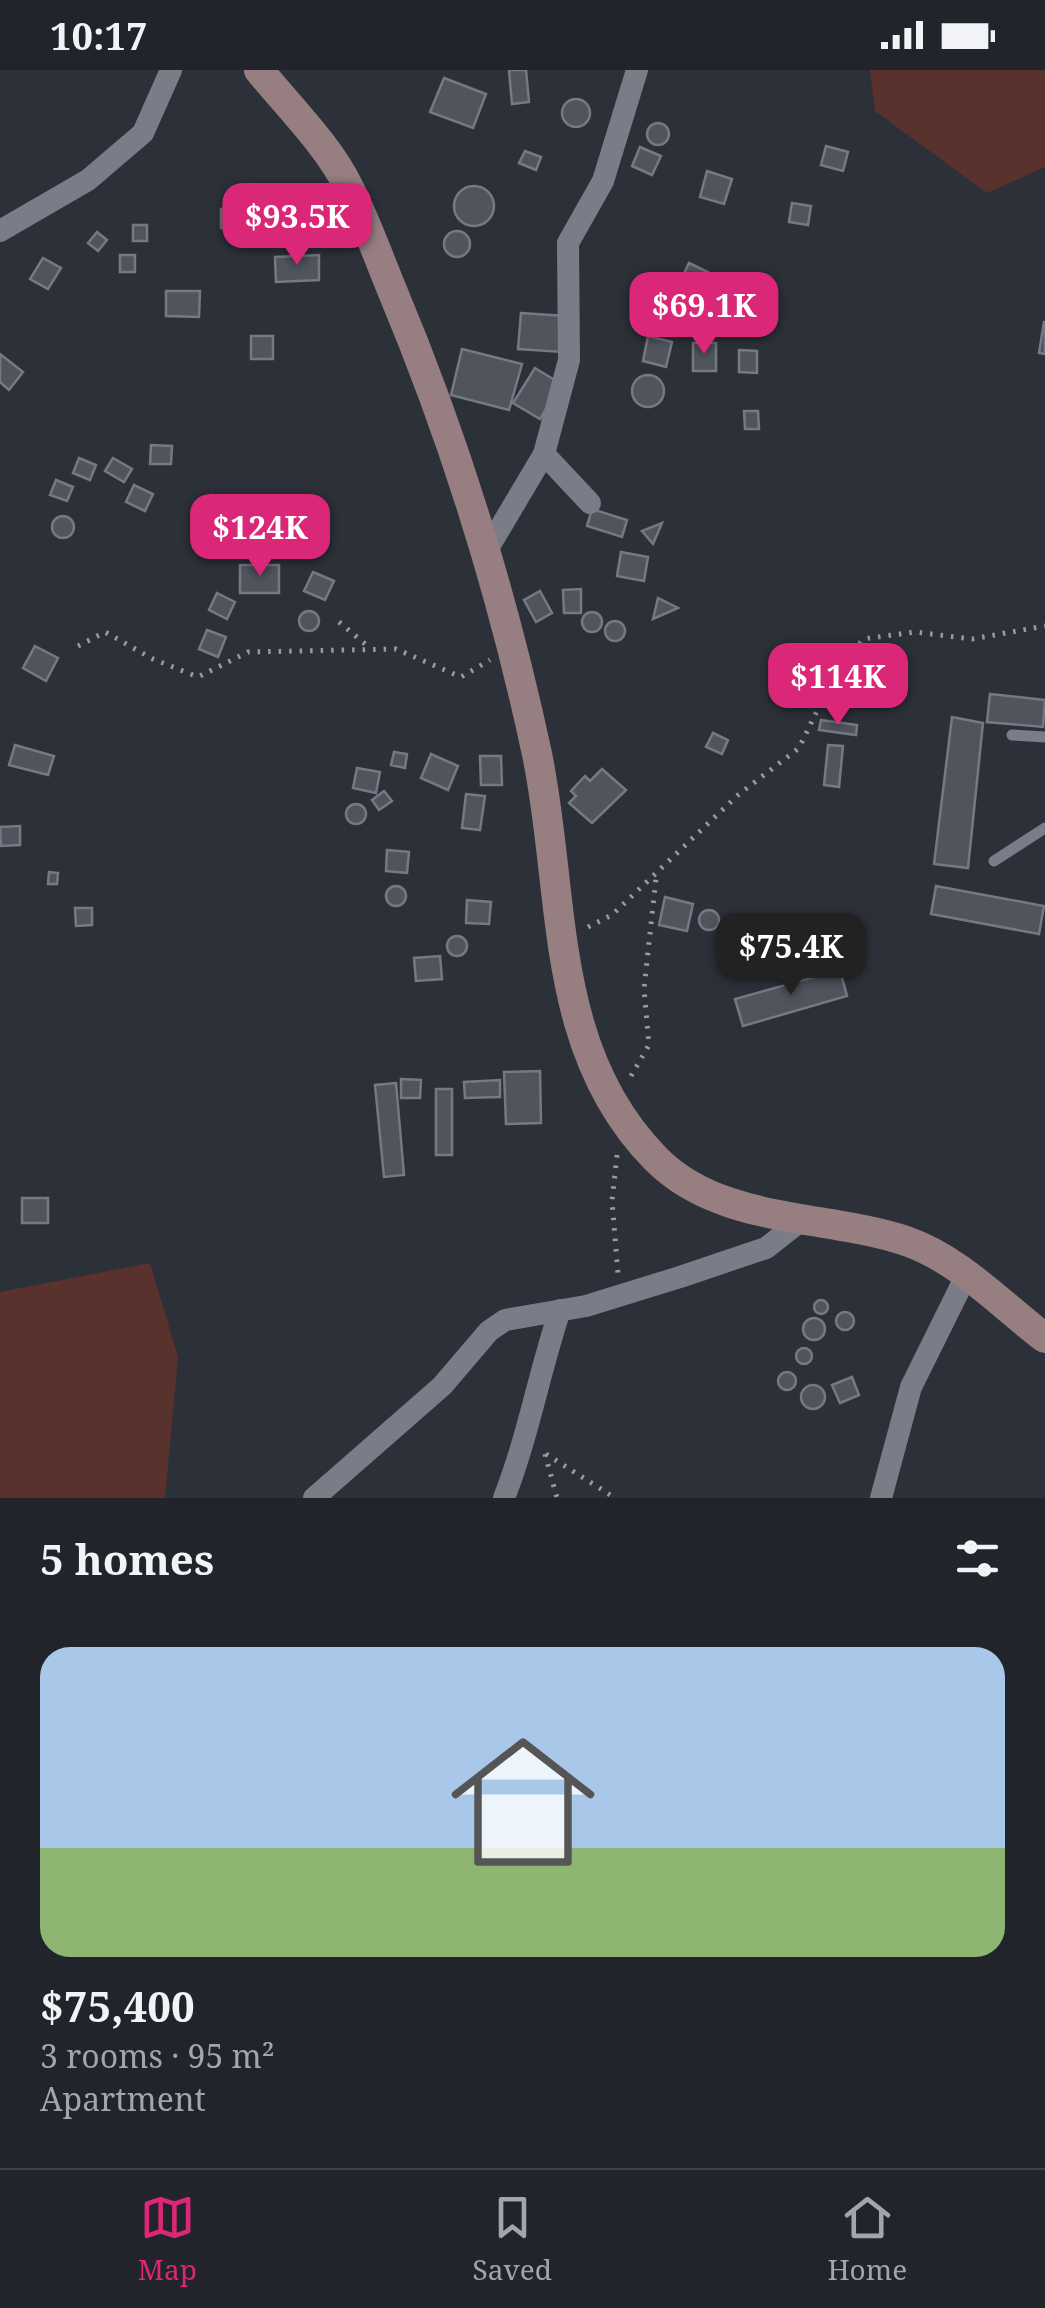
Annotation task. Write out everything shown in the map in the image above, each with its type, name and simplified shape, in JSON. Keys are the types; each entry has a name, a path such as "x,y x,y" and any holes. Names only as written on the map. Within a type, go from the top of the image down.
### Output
{"street":[{"path":"0,231 88,180 142,133 171,70"},
{"path":"260,70 347,182 423,363 487,550 538,758 560,943 586,1046 602,1086 655,1158 682,1182 799,1222 904,1241 948,1260 1045,1338"},
{"path":"487,550 544,454 569,360 568,243 602,181 637,70"},
{"path":"544,454 590,503"},
{"path":"314,1498 442,1386 488,1331 518,1315 618,1297 766,1248 799,1222"},
{"path":"882,1498 912,1387 966,1276"},
{"path":"504,1498 535,1451 536,1380 560,1310"}],"lane":[{"path":"1012,734 1045,738"},
{"path":"994,862 1045,828"}],"path":[{"path":"338,622 372,650"},
{"path":"560,943 612,915 738,795 800,748 832,680 863,639 916,632 972,639 1045,626"},
{"path":"78,646 105,632 153,659 198,676 248,652 396,649 461,676 510,648"},
{"path":"535,1451 558,1498"},
{"path":"535,1451 614,1498"}],"shaded area":[{"path":"870,70 1045,70 1045,167 987,193 875,111"},
{"path":"150,1263 178,1357 165,1498 0,1498 0,1292"}],"building":[{"path":"509,70 526,70 529,102 512,104"},
{"path":"444,78 486,94 473,128 430,112"},
{"path":"576,99 586,103 590,113 586,123 576,127 566,123 562,113 566,103"},
{"path":"658,123 666,126 666,142 658,145 650,142 647,134 650,126"},
{"path":"826,146 848,152 843,171 821,165"},
{"path":"640,147 661,156 652,175 632,166"},
{"path":"525,151 541,157 536,170 519,163"},
{"path":"707,171 732,179 724,204 700,197"},
{"path":"474,186 488,192 494,206 488,220 474,226 460,220 454,206 460,192"},
{"path":"792,203 811,206 808,225 789,222"},
{"path":"221,209 238,209 238,228 221,228"},
{"path":"268,224 278,224 279,245 268,245"},
{"path":"133,225 147,225 147,241 133,241"},
{"path":"457,231 466,235 470,244 466,253 457,257 448,253 444,244 448,235"},
{"path":"97,232 107,240 98,251 88,243"},
{"path":"286,232 304,232 304,245 286,245"},
{"path":"120,255 135,255 135,272 120,272"},
{"path":"319,255 319,280 276,282 275,257"},
{"path":"43,258 61,268 48,289 30,279"},
{"path":"689,263 708,272 698,293 679,284"},
{"path":"166,291 200,291 199,317 166,316"},
{"path":"741,312 753,312 753,330 741,330"},
{"path":"521,313 565,316 563,352 518,349"},
{"path":"1045,322 1045,354 1039,353"},
{"path":"251,336 273,336 273,359 251,359"},
{"path":"648,336 672,342 666,367 643,361"},
{"path":"693,343 716,343 716,371 693,371"},
{"path":"462,349 522,364 509,410 451,395"},
{"path":"739,350 757,351 757,373 739,372"},
{"path":"0,354 23,372 9,390 0,382"},
{"path":"535,368 561,384 540,419 513,403"},
{"path":"648,375 659,380 664,391 659,402 648,407 637,402 632,391 637,380"},
{"path":"744,411 758,411 759,429 745,429"},
{"path":"151,445 172,446 171,464 150,464"},
{"path":"79,458 96,465 90,480 73,473"},
{"path":"113,458 132,469 124,482 105,471"},
{"path":"56,480 73,487 67,501 50,495"},
{"path":"134,485 153,494 145,511 126,502"},
{"path":"211,495 244,502 234,543 202,536"},
{"path":"592,509 627,520 622,537 587,526"},
{"path":"63,516 71,519 71,535 63,538 55,535 52,527 55,519"},
{"path":"662,523 653,544 642,531"},
{"path":"621,552 648,557 644,581 617,576"},
{"path":"240,565 279,565 279,593 240,593"},
{"path":"313,572 334,581 325,600 304,591"},
{"path":"581,589 581,613 564,613 563,590"},
{"path":"540,591 552,613 536,622 524,600"},
{"path":"217,593 235,602 227,619 209,610"},
{"path":"658,598 678,608 653,619"},
{"path":"309,611 319,621 309,631 299,621"},
{"path":"592,612 602,622 592,632 582,622"},
{"path":"615,621 625,631 615,641 605,631"},
{"path":"207,630 226,637 218,657 199,649"},
{"path":"35,646 58,658 46,681 23,668"},
{"path":"990,694 1045,700 1043,727 987,722"},
{"path":"952,717 983,723 968,868 934,864"},
{"path":"821,720 857,725 856,735 819,730"},
{"path":"713,733 728,740 722,754 706,747"},
{"path":"15,745 54,756 48,775 9,765"},
{"path":"828,745 843,746 839,787 824,785"},
{"path":"394,752 407,754 405,768 391,765"},
{"path":"431,754 458,766 448,790 421,778"},
{"path":"480,756 501,756 502,785 481,785"},
{"path":"357,768 380,772 376,793 353,788"},
{"path":"602,769 626,790 592,823 569,803 576,796 571,791 585,776 590,781"},
{"path":"384,791 392,801 379,810 372,800"},
{"path":"466,794 485,796 480,830 462,828"},
{"path":"356,804 366,814 356,824 346,814"},
{"path":"20,826 20,845 1,846 0,827"},
{"path":"387,850 409,852 407,873 386,871"},
{"path":"49,872 58,873 57,884 48,884"},
{"path":"396,886 406,896 396,906 386,896"},
{"path":"936,886 1044,906 1039,934 931,914"},
{"path":"665,897 693,904 687,931 659,925"},
{"path":"467,900 491,902 489,924 466,923"},
{"path":"75,908 92,908 92,925 76,926"},
{"path":"709,910 719,920 709,930 699,920"},
{"path":"457,936 467,946 457,956 447,946"},
{"path":"440,956 442,979 416,981 414,958"},
{"path":"840,970 847,996 743,1026 735,999"},
{"path":"540,1071 541,1123 506,1124 504,1072"},
{"path":"401,1079 421,1080 420,1098 401,1098"},
{"path":"500,1080 500,1097 465,1098 464,1082"},
{"path":"396,1083 404,1175 384,1177 375,1085"},
{"path":"436,1089 452,1089 452,1155 436,1155"},
{"path":"22,1198 48,1198 48,1223 22,1223"},
{"path":"821,1300 828,1307 821,1314 814,1307"},
{"path":"845,1312 852,1314 852,1328 845,1330 838,1328 836,1321 838,1314"},
{"path":"814,1318 822,1321 822,1337 814,1340 806,1337 803,1329 806,1321"},
{"path":"804,1348 812,1356 804,1364 796,1356"},
{"path":"787,1372 794,1374 794,1388 787,1390 780,1388 778,1381 780,1374"},
{"path":"852,1377 859,1395 840,1403 832,1385"},
{"path":"813,1385 822,1388 822,1406 813,1409 804,1406 801,1397 804,1388"}]}
